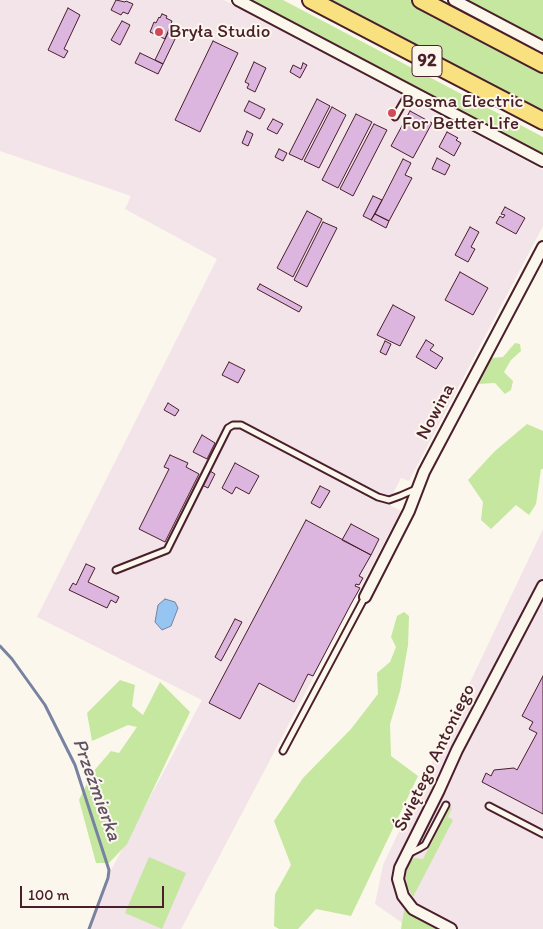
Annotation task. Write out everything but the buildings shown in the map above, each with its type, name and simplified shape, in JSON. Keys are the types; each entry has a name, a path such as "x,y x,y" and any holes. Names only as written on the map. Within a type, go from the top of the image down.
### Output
{"main road":[{"name":"92","path":"310,0 543,121"},
{"path":"421,0 543,64"}],"street":[{"path":"238,0 543,161"},
{"path":"454,0 543,47"},
{"name":"Nowina","path":"365,597 409,511 424,472 543,247"},
{"name":"Świętego Antoniego","path":"451,929 413,909 403,896 398,880 400,868 457,750 543,586"}],"lane":[{"path":"395,117 410,91"},
{"path":"116,570 167,550 228,428 233,425 241,425 378,497 389,500 418,488"},
{"path":"283,751 365,597"},
{"path":"408,854 425,845 446,805"},
{"path":"489,806 543,834"}],"shaded area":[{"path":"0,0 224,0 543,170 543,226 409,481 401,478 390,499 242,422 239,426 401,511 181,929 89,929 109,874 202,700 37,617 217,259 125,209 131,196 0,151"},
{"path":"543,529 543,929 411,929 375,904 383,865"}],"green space":[{"path":"246,0 283,0 543,137 543,157 351,54"},
{"path":"321,0 410,0 543,70 543,118"},
{"path":"467,0 543,0 543,40"},
{"path":"515,343 520,344 521,351 511,360 504,372 513,381 511,390 505,394 495,383 477,384 491,358 503,357"},
{"path":"527,424 543,431 543,469 541,469 536,504 529,515 516,505 491,529 481,520 483,502 468,480 495,451"},
{"path":"404,612 409,616 408,645 400,691 390,724 391,756 418,776 351,916 316,909 298,929 279,929 274,926 275,894 291,865 274,821 303,778 351,729 378,694 377,673 390,662 396,647 391,637 397,616"},
{"path":"120,680 135,685 132,706 143,715 160,682 190,712 127,844 109,863 96,863 79,800 92,773 111,751 119,753 137,727 128,725 92,741 87,713"},
{"path":"450,807 452,808 448,817 453,820 413,897 407,886 407,870 411,861 415,858 423,859"},
{"path":"149,857 186,873 162,929 125,913"},
{"path":"404,910 415,918 439,929 401,929"}],"water":[{"path":"165,599 175,602 178,608 171,626 162,630 155,622 158,605"}],"waterway":[{"name":"Przeźmierka","path":"0,646 12,659 45,705 75,765 109,870 108,878 89,929"}],"place":[{"name":"Bryła Studio","path":"159,32"},
{"name":"Bosma Electric For Better Life","path":"392,113"}]}
